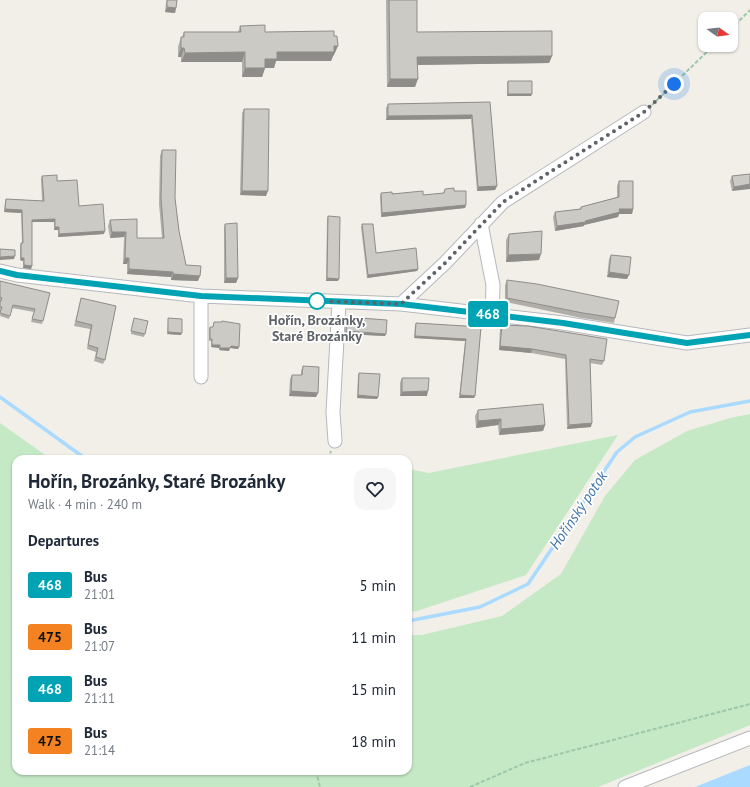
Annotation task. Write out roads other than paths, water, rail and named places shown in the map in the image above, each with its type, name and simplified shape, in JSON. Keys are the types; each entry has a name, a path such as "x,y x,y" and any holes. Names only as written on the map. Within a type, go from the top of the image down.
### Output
{"street":[{"path":"401,304 445,263 503,202 644,112"},
{"path":"481,224 493,284 492,315"},
{"path":"0,271 17,275 201,296 401,304 563,323 687,343 750,335"},
{"path":"201,296 201,377"},
{"path":"335,441 333,412 339,302"},
{"path":"625,787 750,738"}],"water":[{"path":"750,765 750,787 695,787"}],"waterway":[{"name":"Hořínský potok","path":"0,397 80,455"},
{"name":"Hořínský potok","path":"412,620 480,607 528,584 617,452 635,437 690,412 750,401"}],"place":[{"name":"Hořín, Brozánky, Staré Brozánky","path":"317,301"}]}
